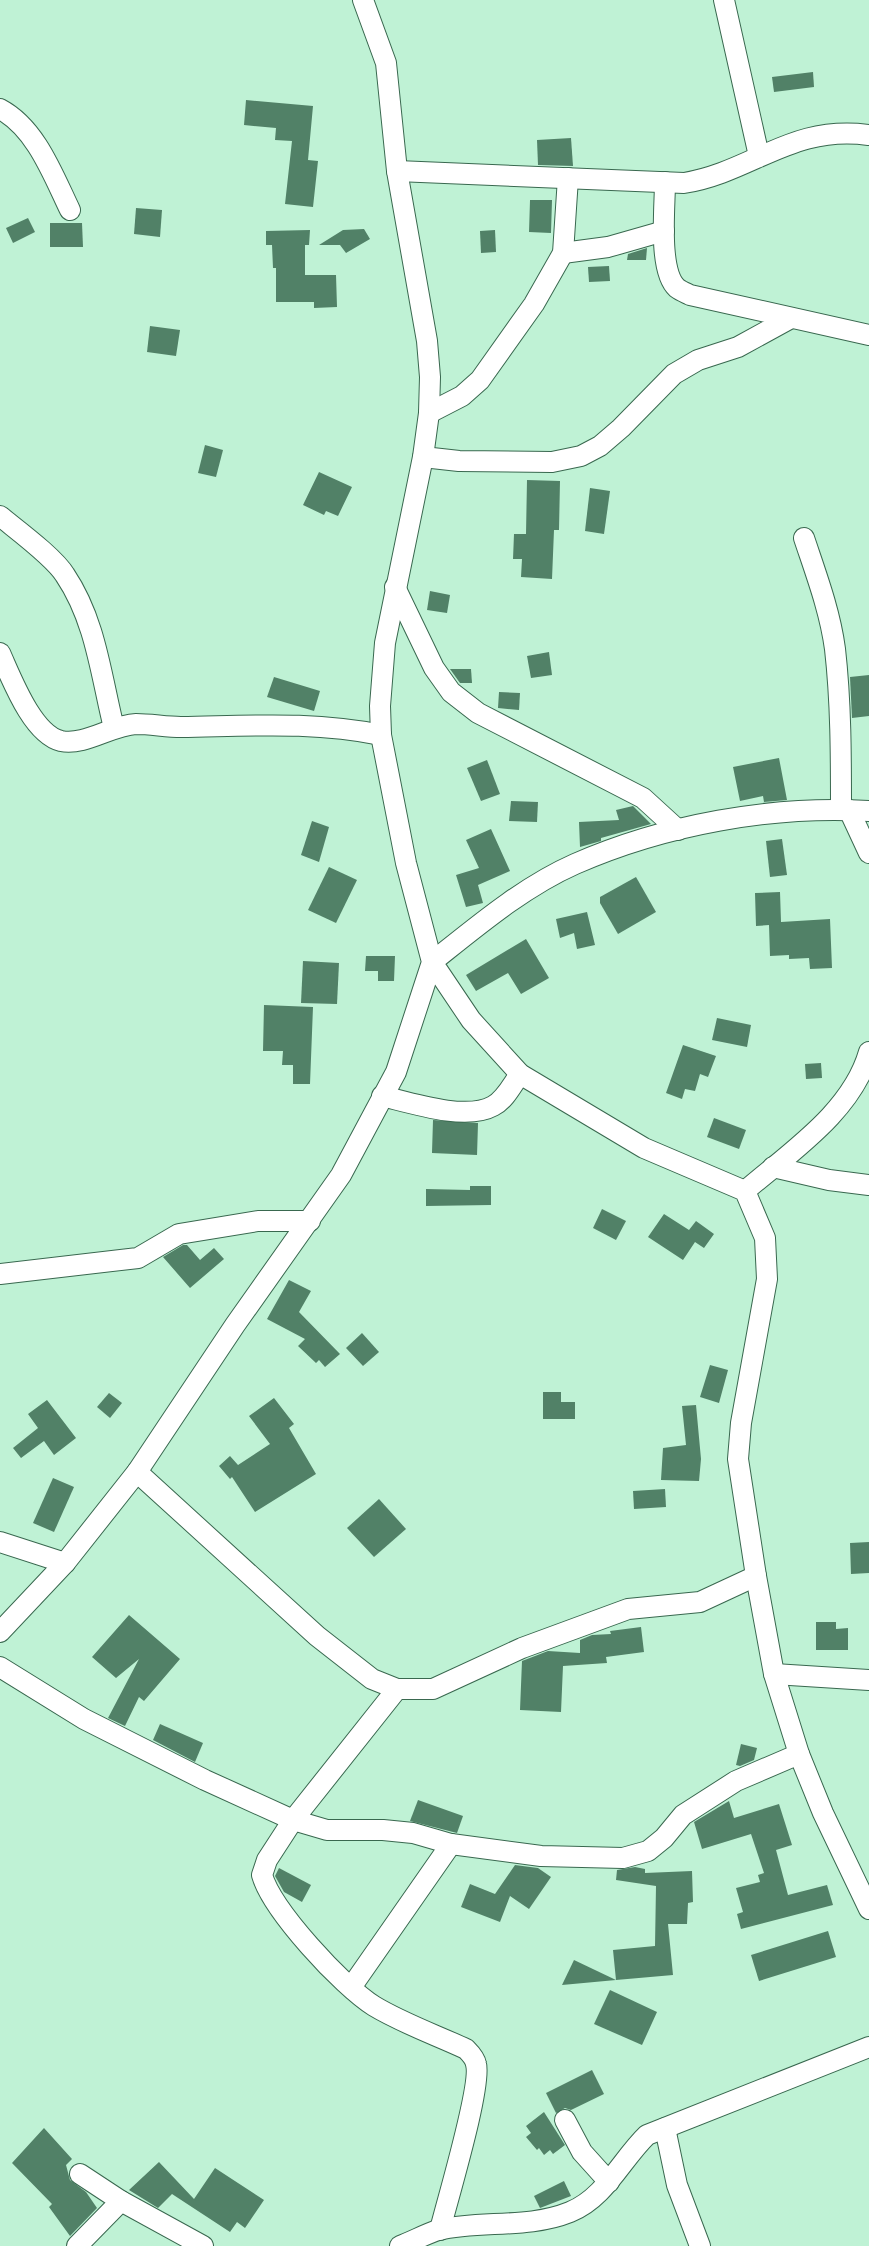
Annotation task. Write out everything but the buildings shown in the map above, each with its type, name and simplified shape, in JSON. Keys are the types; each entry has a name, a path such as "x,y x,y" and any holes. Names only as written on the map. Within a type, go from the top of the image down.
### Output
{"street":[{"path":"363,0 386,63 397,171 427,341 430,377 429,413 423,457 395,586 383,664 381,735 406,863 432,962 471,1020 520,1074 644,1148 745,1191 765,1238 767,1279 741,1423 738,1459 756,1576 774,1674 799,1754 823,1813 869,1909"},
{"path":"724,0 759,156"},
{"path":"0,109 19,122 26,131 45,159 70,210"},
{"path":"397,171 684,183 709,179 807,137 869,135"},
{"path":"429,413 462,396 480,380 534,304 563,253 568,178"},
{"path":"665,182 666,258 671,279 677,288 690,295 869,335"},
{"path":"563,253 608,247 664,231"},
{"path":"423,457 459,461 552,462 581,456 600,446 621,428 674,374 698,360 738,347 791,318"},
{"path":"0,516 64,573 84,609 96,642 114,728"},
{"path":"804,538 825,603 834,647 845,810 869,853"},
{"path":"395,586 434,668 451,693 496,723 643,798 678,830"},
{"path":"0,653 22,700 43,730 61,741 82,739 134,724 177,727 302,724 342,727 381,735"},
{"path":"0,1632 64,1563 137,1472 235,1325 341,1175 396,1072 432,962 520,897 574,865 678,830 750,817 845,810 869,811"},
{"path":"745,1191 834,1114 864,1070 869,1052"},
{"path":"382,1096 442,1110 471,1112 493,1107 505,1096 520,1074"},
{"path":"774,1167 829,1180 869,1185"},
{"path":"0,1274 138,1258 179,1234 258,1221 310,1221"},
{"path":"137,1472 317,1636 372,1679 397,1689 433,1689 522,1648 628,1609 700,1602 756,1576"},
{"path":"0,1542 64,1563"},
{"path":"0,1667 84,1719 205,1780 293,1820 327,1830 383,1830 413,1833 451,1844 541,1856 623,1858 648,1851 664,1838 684,1815 736,1781 799,1754"},
{"path":"774,1674 869,1680"},
{"path":"397,1689 293,1820 267,1860 262,1875 265,1886 274,1901 324,1961 373,2006 466,2049 477,2065 474,2097 440,2230"},
{"path":"352,1986 451,1844"},
{"path":"400,2246 440,2230 535,2221 571,2212 598,2193 609,2182 631,2150 647,2135 869,2047"},
{"path":"565,2120 582,2152 609,2182"},
{"path":"665,2128 679,2193 700,2246"},
{"path":"80,2174 121,2201 203,2246"},
{"path":"77,2246 121,2201"}]}
